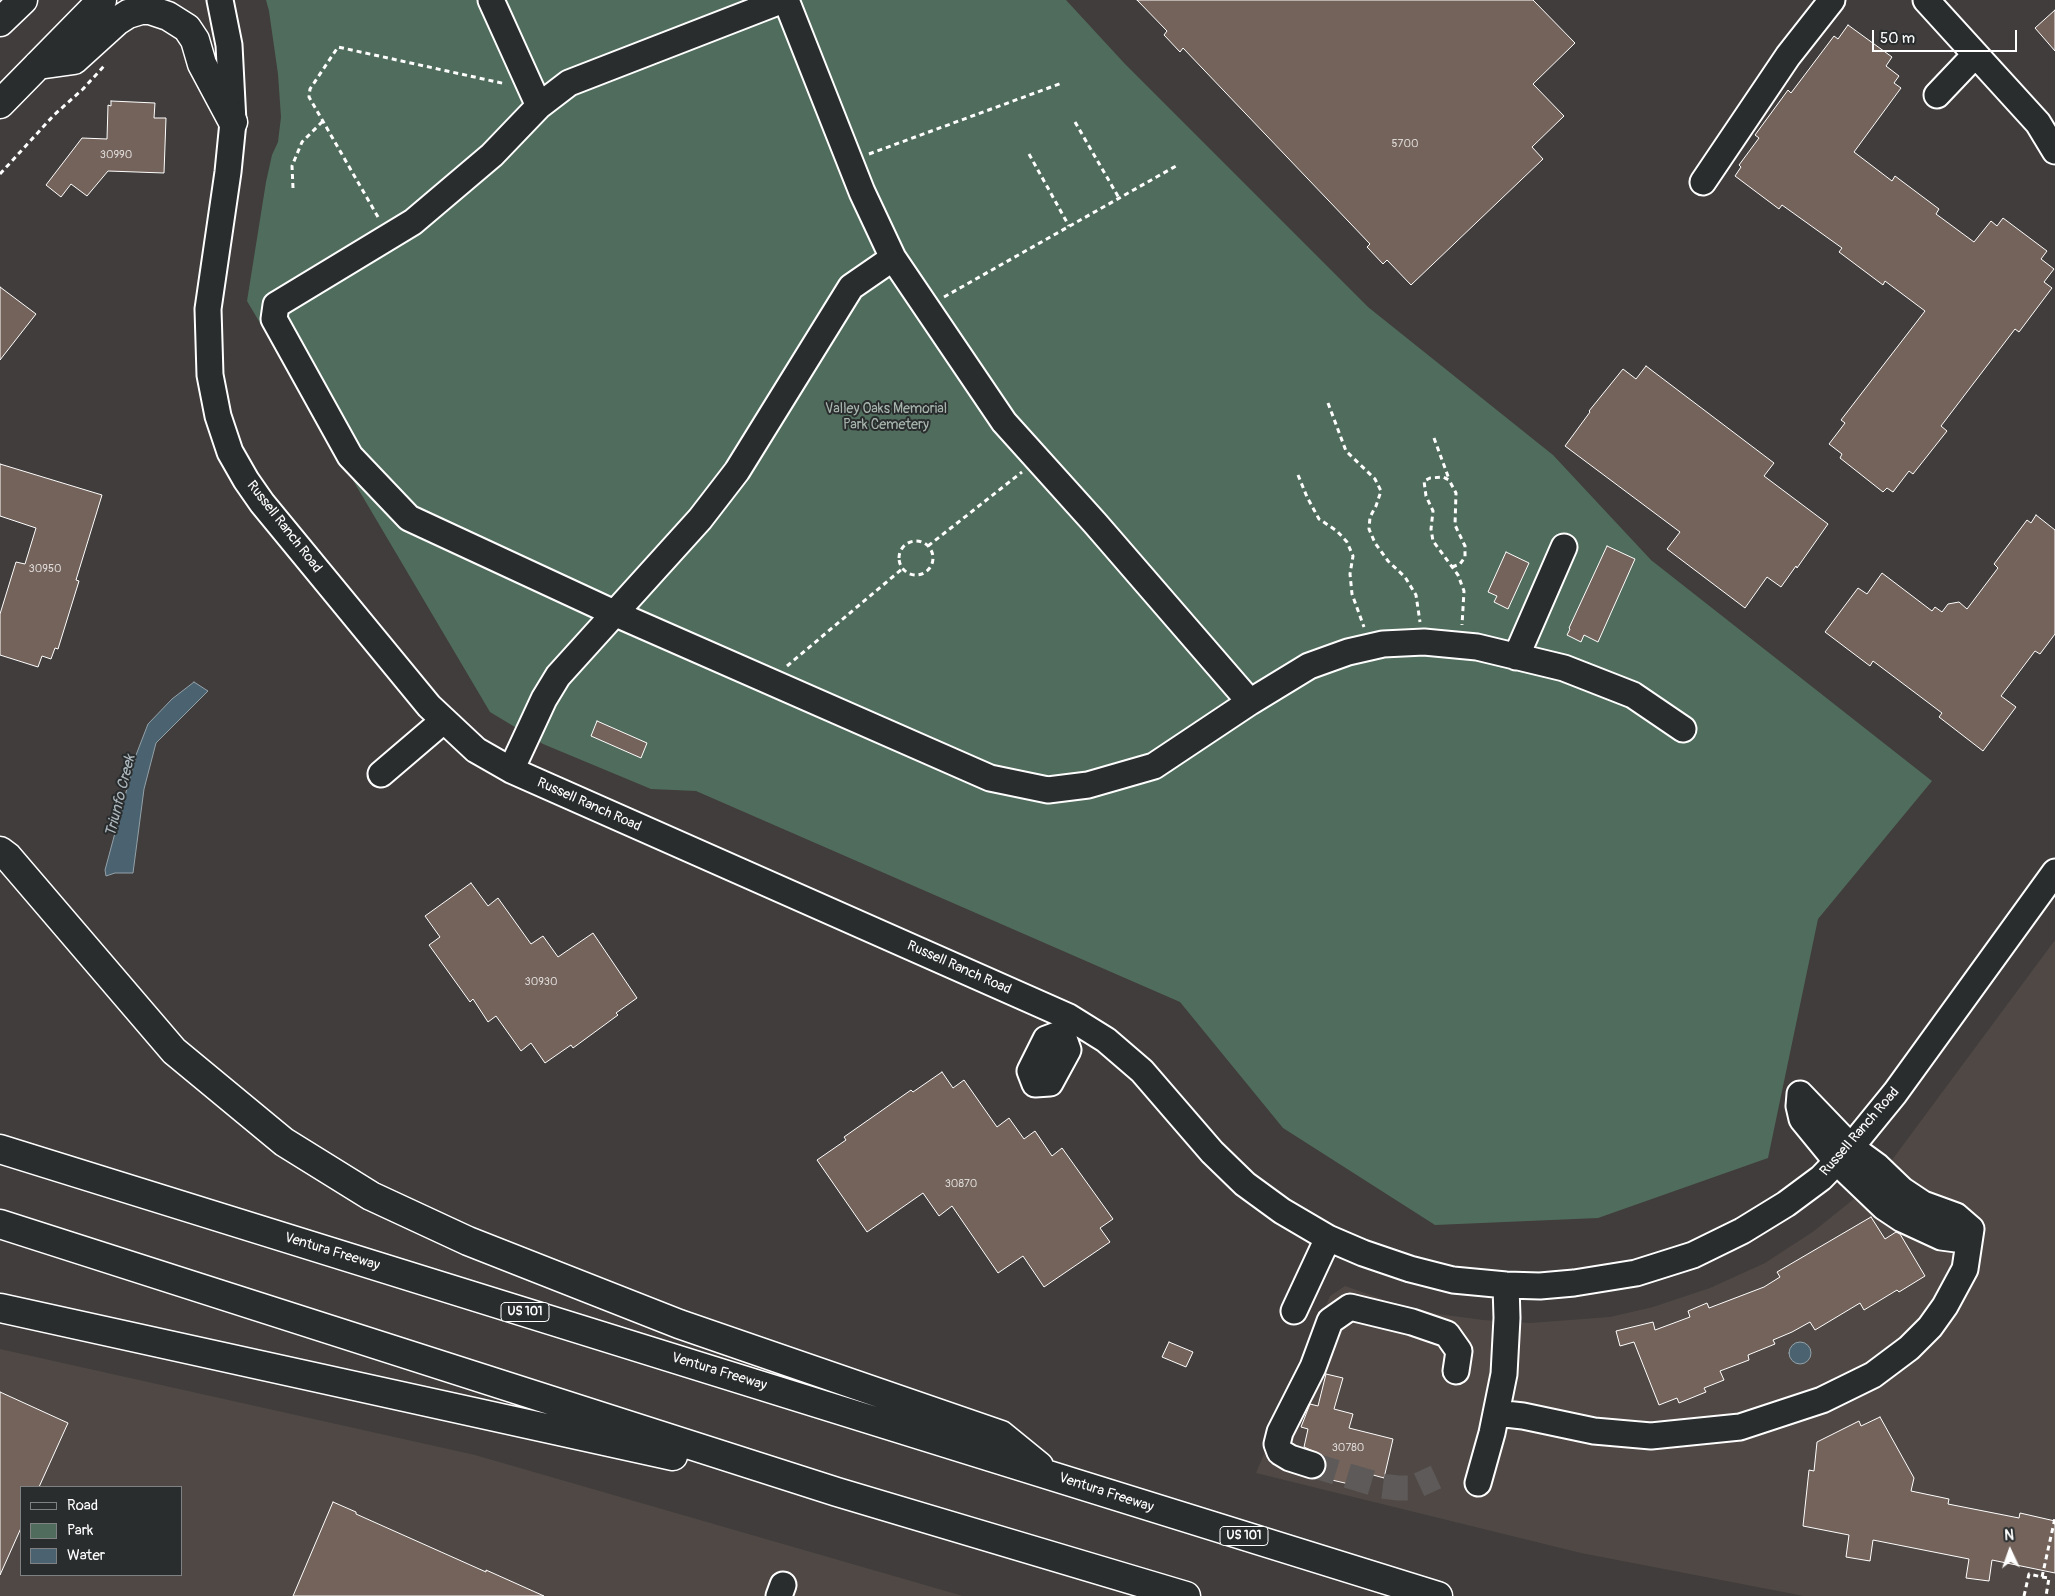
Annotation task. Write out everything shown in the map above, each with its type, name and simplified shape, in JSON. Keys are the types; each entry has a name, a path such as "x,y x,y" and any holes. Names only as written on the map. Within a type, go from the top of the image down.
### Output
{"main road":[{"path":"0,104 102,0"},
{"path":"38,65 74,60 117,21 128,14 150,10 168,16 187,28 195,40 202,64 233,122"},
{"path":"0,851 8,857 174,1051 284,1142 371,1196 468,1241 680,1324 1001,1435 1050,1475"},
{"name":"Ventura Freeway","path":"0,1149 1438,1596"},
{"path":"0,1224 838,1492 1186,1596"},
{"path":"0,1308 838,1492"}],"street":[{"name":"Russell Ranch Road","path":"220,0 229,45 233,122 228,172 208,309 210,375 218,416 230,452 262,503 428,706 476,750 512,770 1065,1025 1106,1040 1142,1071 1212,1152 1245,1184 1282,1211 1328,1238 1363,1253 1410,1269 1453,1280 1506,1286 1540,1286 1574,1283 1636,1273 1693,1255 1742,1231 1786,1204 1821,1178 1844,1155 1895,1093 2055,872"},
{"path":"491,0 535,98"},
{"path":"1250,702 1004,422 893,258 850,162 784,0 569,82 535,98 492,155 413,222 276,306 274,319 350,456 409,518 614,613 990,778 1048,790 1088,785 1154,766 1250,702 1309,666 1348,652 1383,644 1419,643 1477,647 1564,668 1633,696 1683,729"},
{"path":"1703,182 1788,56 1832,0"},
{"path":"1926,0 2038,123 2055,151"},
{"path":"1938,94 1976,55"},
{"path":"512,770 544,699 558,676 700,519 738,471 851,287 893,258"},
{"path":"1516,657 1564,547"},
{"path":"381,774 443,721"},
{"path":"1034,1086 1050,1083 1068,1050 1065,1025"},
{"path":"1496,1413 1523,1416 1594,1431 1651,1436 1740,1428 1822,1400 1873,1375 1909,1348 1930,1327 1945,1306 1965,1268 1971,1229 1956,1216 1923,1204 1902,1190 1877,1166 1844,1155"},
{"path":"1294,1312 1328,1238"},
{"path":"1478,1483 1504,1374 1508,1318 1506,1286"},
{"path":"1312,1465 1290,1458 1280,1452 1277,1444 1313,1367 1330,1320 1350,1307 1412,1322 1447,1334 1460,1351 1456,1371"}],"path":[{"path":"389,237 309,97 310,89 338,47 535,98"},
{"path":"0,174 47,122 83,89 107,63"},
{"path":"850,162 1062,83"},
{"path":"293,188 292,166 302,142 322,122"},
{"path":"1075,122 1119,198"},
{"path":"1029,154 1069,226"},
{"path":"926,307 1176,166"},
{"path":"1328,403 1346,452 1375,479 1381,491 1370,517 1369,529 1375,543 1388,561 1405,577 1416,595 1420,618 1419,643"},
{"path":"1434,438 1449,480 1456,493 1455,525 1465,546 1465,556 1460,564 1452,567"},
{"path":"928,546 1038,460"},
{"path":"1298,475 1307,497 1319,518 1338,531 1347,542 1353,556 1350,574 1352,594 1370,646"},
{"path":"1449,480 1443,476 1424,481 1426,496 1433,511 1431,529 1433,541 1452,567 1464,592 1460,645"},
{"path":"917,541 928,546 931,550 933,561 927,571 922,574 911,575 902,568 899,558 902,548 906,544 917,541"},
{"path":"769,681 902,568"},
{"path":"2042,1576 2055,1518"},
{"path":"2024,1596 2029,1574 2049,1578 2046,1596"}],"shaded area":[{"path":"2055,940 2055,1596 1804,1596 1581,1553 1256,1473 1330,1296 1345,1286 1390,1302 1438,1314 1483,1320 1530,1323 1610,1317 1653,1307 1710,1288 1765,1263 1814,1231 1855,1198 1892,1160"},
{"path":"0,1349 475,1455 963,1596 0,1596"}],"green space":[{"name":"Valley Oaks Memorial Park Cemetery","path":"266,0 1066,0 1125,64 1368,307 1553,455 1651,560 1932,781 1818,919 1768,1158 1598,1218 1435,1225 1283,1128 1180,1002 696,791 651,789 543,744 490,712 247,301 266,182 272,155 278,142 281,117 278,74"}],"water":[{"path":"194,682 208,691 156,743 144,789 133,873 115,873 106,876 105,870 136,755 148,724 172,699"},
{"path":"1796,1342 1804,1342 1811,1349 1811,1357 1804,1364 1796,1364 1789,1357 1789,1349"}],"building":[{"path":"1137,0 1533,0 1575,43 1533,84 1564,116 1532,147 1543,159 1411,285 1387,260 1383,264 1367,247 1370,244 1183,48 1180,52 1164,35 1167,31"},
{"path":"2055,10 2055,51 2035,28"},
{"path":"1848,25 1892,57 1886,66 1899,76 1894,83 1901,88 1854,152 1892,181 1895,176 1939,209 1936,214 1974,242 1991,221 1997,226 2003,218 2047,251 2041,259 2054,269 2044,282 2052,288 2019,332 2015,329 1941,426 1947,431 1913,474 1909,471 1893,492 1887,488 1883,492 1840,458 1842,454 1829,444 1845,423 1841,420 1925,311 1885,281 1883,285 1839,252 1842,248 1782,205 1779,209 1735,176 1741,167 1739,165 1759,138 1755,135 1788,90 1791,93 1834,36 1838,39"},
{"path":"111,101 155,103 154,118 166,118 164,173 108,171 87,196 71,184 61,197 46,185 82,138 107,139 108,105 111,106"},
{"path":"0,287 36,314 0,360"},
{"path":"1646,366 1774,463 1764,476 1828,524 1781,587 1767,577 1745,608 1667,549 1680,532 1565,446 1589,411 1623,369 1636,379"},
{"path":"0,464 102,495 76,580 79,581 58,649 55,648 51,659 42,656 38,667 0,655 0,614 16,562 25,564 36,528 0,516"},
{"path":"2036,515 2055,530 2055,634 2040,654 2035,651 2001,696 2016,707 1983,751 1939,717 1942,713 1873,661 1870,666 1825,632 1858,588 1867,594 1882,573 1932,611 1935,607 1942,612 1948,604 1959,602 1967,609 1998,568 1994,564 2027,520 2031,523"},
{"path":"1607,546 1635,559 1598,642 1584,635 1581,642 1567,635"},
{"path":"1506,552 1529,563 1508,609 1494,602 1497,596 1488,592"},
{"path":"597,721 647,743 641,758 591,736"},
{"path":"471,883 488,906 498,898 531,944 543,936 558,957 593,933 637,998 616,1013 618,1015 573,1048 571,1045 545,1063 531,1043 521,1051 496,1016 488,1022 473,999 470,1002 429,945 440,937 425,916"},
{"path":"942,1072 953,1088 964,1080 997,1127 1009,1118 1024,1139 1035,1131 1052,1156 1062,1148 1113,1219 1100,1228 1110,1242 1044,1287 1023,1256 998,1273 952,1206 939,1216 923,1193 867,1232 817,1160 846,1140 844,1137 911,1090 913,1092"},
{"path":"1871,1217 1885,1239 1896,1232 1900,1234 1925,1276 1864,1310 1860,1303 1815,1330 1810,1322 1773,1340 1775,1344 1748,1355 1749,1360 1720,1371 1724,1380 1704,1388 1706,1392 1679,1403 1677,1398 1659,1405 1634,1342 1620,1346 1616,1331 1653,1322 1655,1330 1690,1317 1688,1311 1707,1303 1709,1308 1764,1287 1780,1277 1777,1272"},
{"path":"1169,1342 1193,1352 1186,1367 1162,1357"},
{"path":"1326,1374 1343,1378 1334,1409 1353,1414 1349,1428 1393,1439 1384,1478 1366,1473 1362,1487 1319,1477 1325,1470 1326,1461 1322,1455 1304,1447 1308,1429 1301,1427 1310,1404 1318,1406"},
{"path":"0,1392 68,1423 39,1486 20,1486 20,1530 0,1575"},
{"path":"1880,1417 1914,1478 1911,1491 1949,1499 1948,1504 2019,1518 2020,1513 2055,1521 2055,1573 1992,1560 1989,1581 1966,1578 1969,1559 1873,1540 1870,1561 1846,1557 1849,1535 1803,1526 1809,1470 1814,1471 1817,1442 1859,1421 1861,1426"},
{"path":"333,1502 486,1572 486,1570 544,1596 293,1596"}],"tunnel":[{"path":"1312,1465 1382,1486 1398,1488 1412,1488 1436,1477"}],"water label":[{"name":"Triunfo Creek","path":"121,796"}]}
